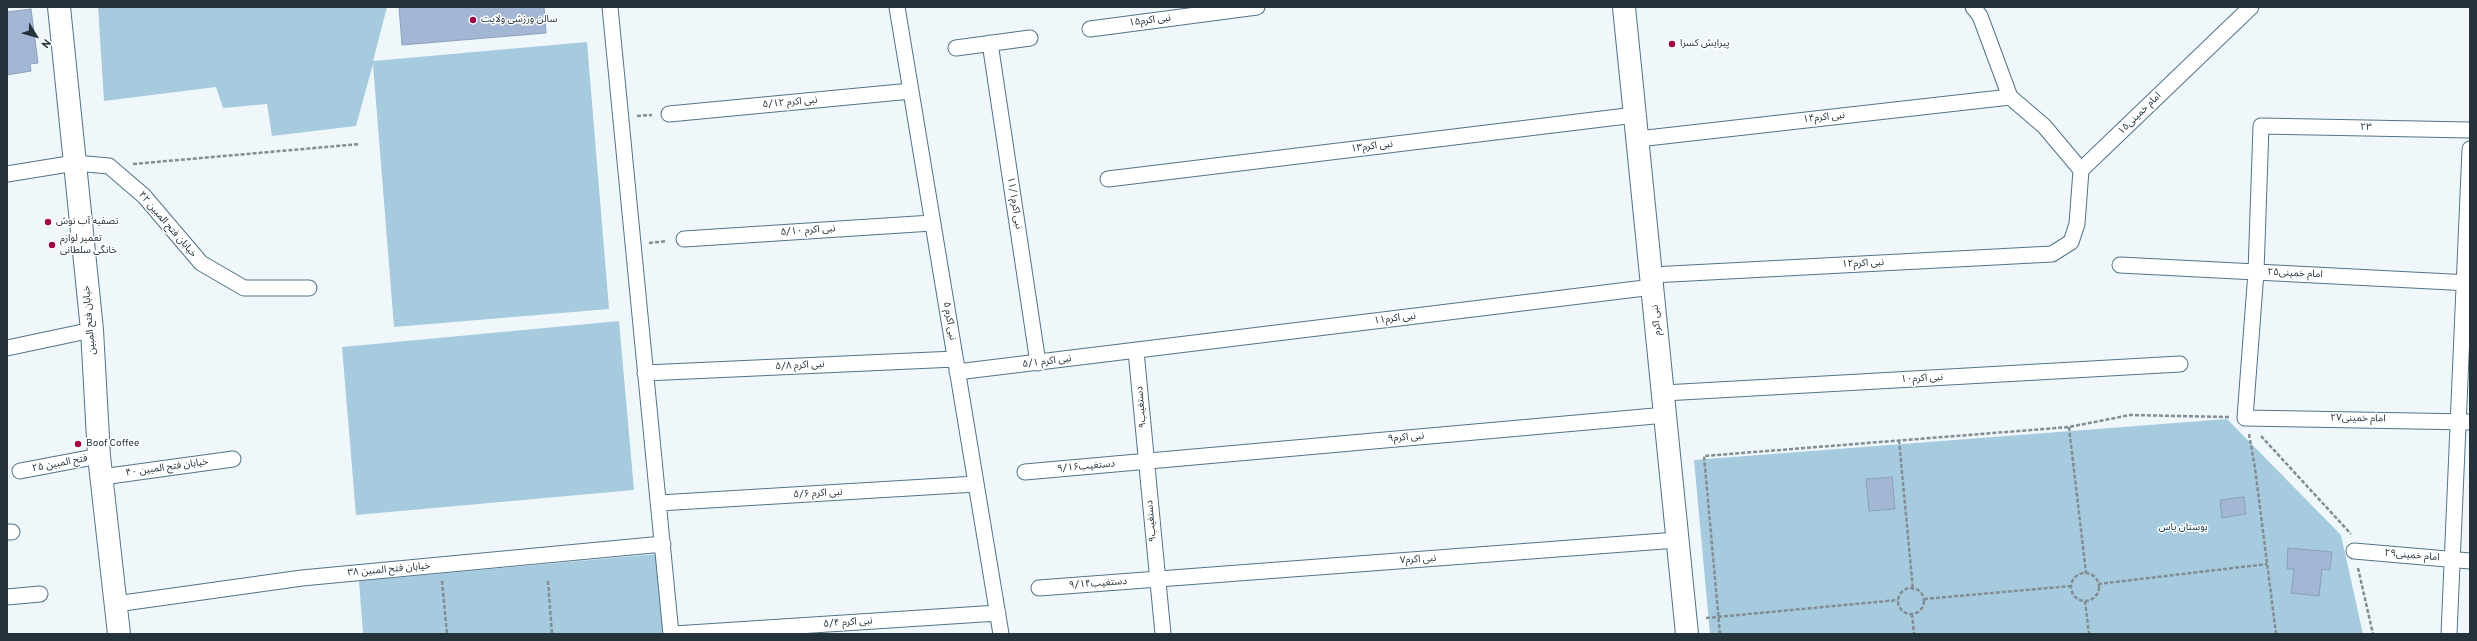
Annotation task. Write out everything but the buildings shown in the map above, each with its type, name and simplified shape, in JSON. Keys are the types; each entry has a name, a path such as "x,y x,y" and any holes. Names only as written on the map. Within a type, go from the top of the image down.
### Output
{"street":[{"name":"خیابان فتح المبین","path":"59,7 92,330 100,466 119,634"},
{"path":"610,7 671,634"},
{"name":"نبی اکرم ۵","path":"897,7 1001,634"},
{"name":"نبی اکرم۱۵","path":"1090,29 1257,7"},
{"name":"نبی اکرم","path":"1624,7 1653,281 1686,627"},
{"name":"۱۵امام خمینی","path":"2081,170 2251,7"},
{"path":"1980,10 2010,97 2044,126 2081,170"},
{"path":"956,48 1030,38"},
{"name":"نبی اکرم۱۱/۱","path":"990,43 1038,363"},
{"name":"نبی اکرم ۵/۱۲","path":"669,114 910,91"},
{"name":"نبی اکرم۱۴","path":"1638,139 2010,97"},
{"name":"نبی اکرم۱۳","path":"1108,179 1635,115"},
{"name":"۲۳","path":"2256,272 2262,126 2470,130"},
{"path":"2449,634 2452,560 2464,421 2470,150"},
{"path":"7,174 75,163 109,166"},
{"name":"خیابان فتح المبین ۴۲","path":"109,166 144,196 201,263 244,288 309,288"},
{"name":"نبی اکرم۱۲","path":"1653,281 2052,254 2071,242 2077,224 2081,170"},
{"name":"نبی اکرم ۵/۱۰","path":"684,239 932,223"},
{"name":"امام خمینی۲۵","path":"2120,265 2467,283"},
{"path":"2245,418 2256,272"},
{"name":"نبی اکرم۱۱","path":"1136,351 1653,281"},
{"path":"7,348 92,330"},
{"name":"نبی اکرم ۵/۱","path":"956,366 1038,363 1136,351"},
{"name":"دستغیب۹","path":"1136,351 1147,462"},
{"name":"نبی اکرم۱۰","path":"1664,394 2180,364"},
{"name":"نبی اکرم ۵/۸","path":"645,373 956,366"},
{"name":"نبی اکرم۹","path":"1147,462 1666,415"},
{"name":"امام خمینی۲۷","path":"2245,418 2464,421"},
{"name":"خیابان فتح المبین ۴۰","path":"100,466 233,459"},
{"name":"دستغیب۹/۱۶","path":"1025,472 1147,462"},
{"name":"۹دستغیب","path":"1147,462 1158,580"},
{"name":"فتح المبین ۲۵","path":"20,471 100,466"},
{"name":"نبی اکرم ۵/۶","path":"659,503 976,484"},
{"name":"نبی اکرم۷","path":"1158,580 1678,540"},
{"name":"خیابان فتح المبین ۳۸","path":"116,604 302,578 663,544"},
{"name":"امام خمینی۲۹","path":"2354,551 2470,561"},
{"path":"1158,580 1163,634"},
{"name":"دستغیب۹/۱۴","path":"1039,588 1158,580"},
{"path":"7,597 40,594"},
{"name":"نبی اکرم ۵/۴","path":"674,634 998,613"}],"path":[{"path":"620,117 669,114"},
{"path":"109,166 360,144"},
{"path":"633,244 684,239"},
{"path":"1720,634 1704,456 2069,426 2130,415 2245,418 2291,470 2350,532 2373,634"},
{"path":"2245,418 2255,468 2276,634"},
{"path":"2069,426 2086,573"},
{"path":"1899,440 1913,590"},
{"path":"2098,584 2267,564"},
{"path":"441,565 447,634"},
{"path":"2086,573 2094,577 2098,584 2094,597 2085,601 2076,598 2071,586 2074,578 2086,573"},
{"path":"548,581 552,634"},
{"path":"1924,599 2071,586"},
{"path":"1904,589 1917,589 1921,591 1924,599 1920,611 1912,614 1904,611 1898,600 1904,589"},
{"path":"1686,627 1718,617 1898,600"},
{"path":"2085,601 2089,634"},
{"path":"1912,614 1914,634"}],"green space":[{"path":"98,7 387,7 373,61 587,42 609,309 394,327 373,64 356,126 272,136 267,104 223,108 216,87 104,101"},
{"path":"619,321 634,490 356,515 342,347"},
{"name":"بوستان یاس","path":"2227,419 2341,535 2363,634 1710,634 1694,460"},
{"path":"656,554 663,634 363,634 359,581"}],"place":[{"name":"سالن ورزشی ولایت","path":"473,20"},
{"name":"پیرایش کسرا","path":"1672,44"},
{"name":"تصفیه آب نوش","path":"48,222"},
{"name":"تعمیر لوازم خانگی سلطانی","path":"52,245"},
{"name":"Boof Coffee","path":"78,444"}]}
